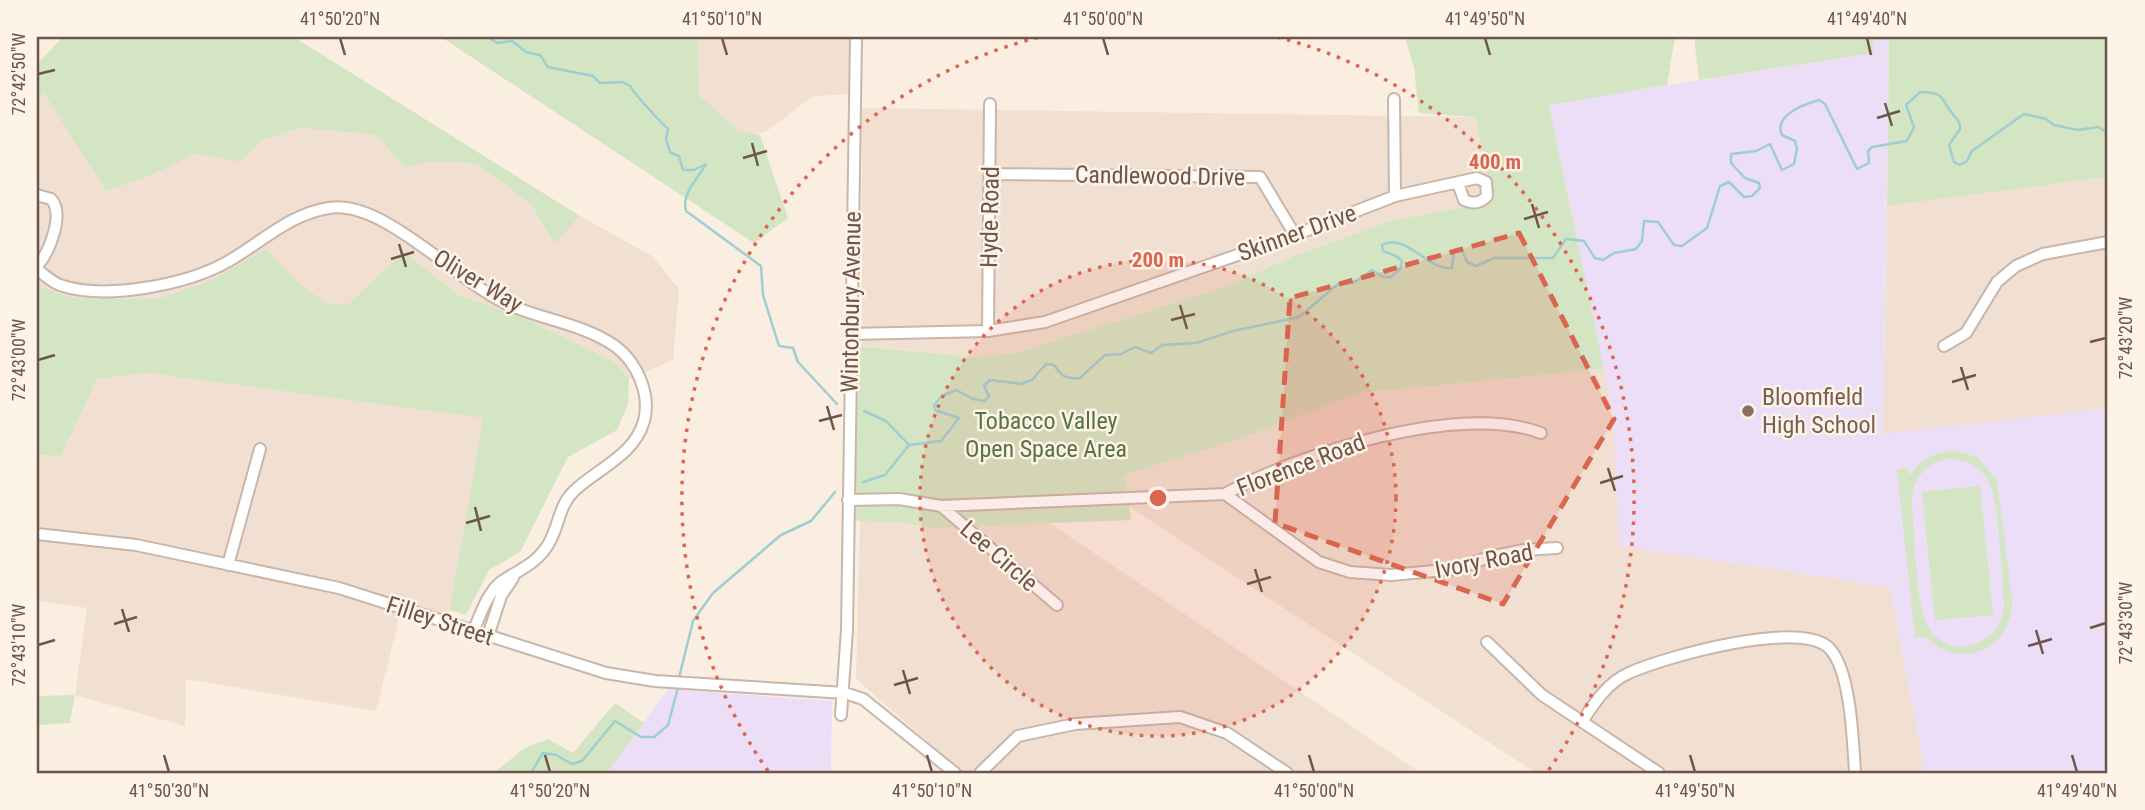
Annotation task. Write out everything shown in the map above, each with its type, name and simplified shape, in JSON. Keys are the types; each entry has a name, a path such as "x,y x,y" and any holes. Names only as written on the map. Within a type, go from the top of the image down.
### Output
{"street":[{"name":"Wintonbury Avenue","path":"841,715 845,693 856,37"},
{"path":"1394,99 1395,197"},
{"name":"Hyde Road","path":"988,331 990,104"},
{"name":"Candlewood Drive","path":"991,174 1260,177 1295,235"},
{"name":"Skinner Drive","path":"850,334 988,331 1045,322 1295,235 1395,197 1458,183"},
{"name":"Oliver Way","path":"37,195 51,199 57,210 51,239 37,268 63,286 147,289 197,278 308,212 331,207 354,208 402,233 510,306 571,326 615,346 632,363 646,400 644,421 618,458 574,491 564,504 550,541 532,565 500,583 490,595 473,632"},
{"path":"1944,346 1966,333 1997,282 2016,266 2043,254 2108,242"},
{"name":"Florence Road","path":"848,500 899,499 941,506 1225,494 1251,480 1374,437 1400,431 1518,424 1541,433"},
{"path":"228,565 260,449"},
{"name":"Ivory Road","path":"1225,494 1319,562 1350,572 1391,575 1456,569 1511,552 1557,548"},
{"name":"Lee Circle","path":"941,506 1057,605"},
{"name":"Filley Street","path":"37,534 136,545 339,588 606,673 680,683 845,693"},
{"name":"Oliver Way","path":"488,636 501,596 515,575"},
{"path":"1582,722 1600,694 1628,673 1764,637 1813,638 1829,648 1840,669 1852,733 1855,773"},
{"path":"1486,642 1542,695 1659,773"},
{"path":"845,693 863,699 955,773"},
{"path":"980,773 1018,736 1075,724 1180,717 1227,733 1287,773"}],"highlighted area":[{"path":"1519,233 1614,419 1503,604 1275,523 1290,298"}],"shaded area":[{"path":"698,37 856,37 855,94 813,96 767,131 752,135 739,131 699,95"},
{"name":"Bloomfield High School","path":"1873,37 1889,37 1883,434 2108,408 2108,773 1925,773 1890,587 1619,546 1613,414 1549,104 1873,53"},
{"path":"44,92 106,191 145,178 196,154 240,162 264,139 303,128 376,135 405,168 430,161 477,164 531,204 553,243 580,216 652,256 679,289 673,360 629,379 615,362 528,320 457,294 404,252 348,304 326,304 301,285 266,249 212,280 157,299 73,298 37,286 37,101"},
{"path":"862,108 1475,117 1493,202 1393,220 1294,256 1224,287 1016,353 973,357 862,346"},
{"path":"2108,177 2108,408 1883,435 1887,206"},
{"path":"1604,369 1613,414 1620,546 1890,587 1925,773 1536,773 1128,506 1124,475 1240,439 1361,393"},
{"path":"149,373 484,418 448,624 399,619 376,711 186,679 185,726 75,695 87,608 37,601 37,455 61,456 97,379"},
{"path":"860,520 902,522 928,528 1048,522 1421,773 964,773 856,679"},
{"path":"668,689 832,701 831,773 607,773"}],"green space":[{"path":"63,37 294,37 580,216 554,244 531,204 477,164 430,161 405,168 376,135 303,128 264,139 240,162 196,154 145,178 106,191 44,93 37,101 37,64"},
{"path":"441,37 698,37 699,95 739,131 760,135 788,218 754,243"},
{"name":"Tobacco Valley Open Space Area","path":"1405,37 1675,37 1667,85 1549,105 1604,369 1361,393 1240,439 1124,475 1131,520 928,528 902,522 842,520 848,345 973,357 1016,353 1224,287 1294,256 1393,220 1493,202 1475,117 1419,113 1414,68"},
{"path":"1694,37 1873,37 1874,53 1699,80"},
{"path":"1889,37 2108,37 2108,177 1887,206"},
{"path":"266,249 301,285 326,303 348,304 404,252 457,294 528,320 615,362 629,379 628,404 617,430 568,457 520,552 489,570 466,615 450,610 483,418 149,373 97,379 61,456 37,455 37,286 73,298 157,299 212,280"},
{"path":"1955,451 1977,457 1997,480 2012,600 2010,617 2004,631 1995,642 1969,654 1940,648 1926,637 1915,638 1897,470 1908,468 1909,476 1929,457","holes":["1954,459 1978,469 1991,487 1997,518 2004,602 2002,617 1995,629 1985,639 1960,647 1947,644 1935,636 1926,623 1918,583 1912,504 1914,487 1921,474 1933,464"]},
{"path":"1980,486 1993,615 1935,620 1922,492"},
{"path":"75,695 70,723 37,725 37,696"},
{"path":"615,703 644,723 607,773 494,773 523,749 548,739 573,753"}],"waterway":[{"path":"488,37 497,43 512,41 526,52 540,55 548,67 593,76 600,83 622,82 630,86 668,129 666,139 670,152 679,156 683,170 694,170 706,164 688,192 686,211 761,266 763,295 779,346 793,348 798,362 837,404"},
{"path":"863,482 885,475 909,445 941,441 959,418 935,410 934,405 942,396 956,390 973,399 985,401 989,396 984,386 990,380 1021,384 1032,380 1046,364 1054,365 1065,376 1080,378 1105,355 1121,354 1135,347 1151,353 1162,345 1196,343 1233,331 1299,317 1338,284 1353,283 1372,270 1383,277 1391,277 1400,269 1402,262 1398,257 1383,251 1382,245 1391,242 1409,247 1434,264 1452,268 1454,250 1461,248 1467,262 1476,266 1494,258 1553,258 1566,239 1584,241 1595,258 1603,260 1614,253 1636,249 1642,241 1644,221 1658,222 1674,245 1682,246 1707,228 1720,186 1729,182 1744,197 1752,196 1760,188 1759,183 1745,178 1731,163 1731,154 1756,151 1770,144 1782,170 1794,164 1797,149 1795,141 1782,135 1782,122 1792,111 1819,100 1825,104 1857,169 1869,163 1868,151 1872,147 1907,141 1914,127 1906,105 1920,92 1940,96 1959,122 1960,129 1949,145 1954,162 1960,165 1967,161 1972,151 2024,114 2046,119 2054,125 2078,130 2098,127 2108,133"},
{"path":"864,411 886,421 909,445"},
{"path":"679,678 693,621 713,593 781,535 811,521 835,492"},
{"path":"531,773 543,753 556,755 572,764 582,761 615,721 641,737 654,737 668,725 679,684"}],"place":[{"name":"Bloomfield High School","path":"1748,411"}]}
